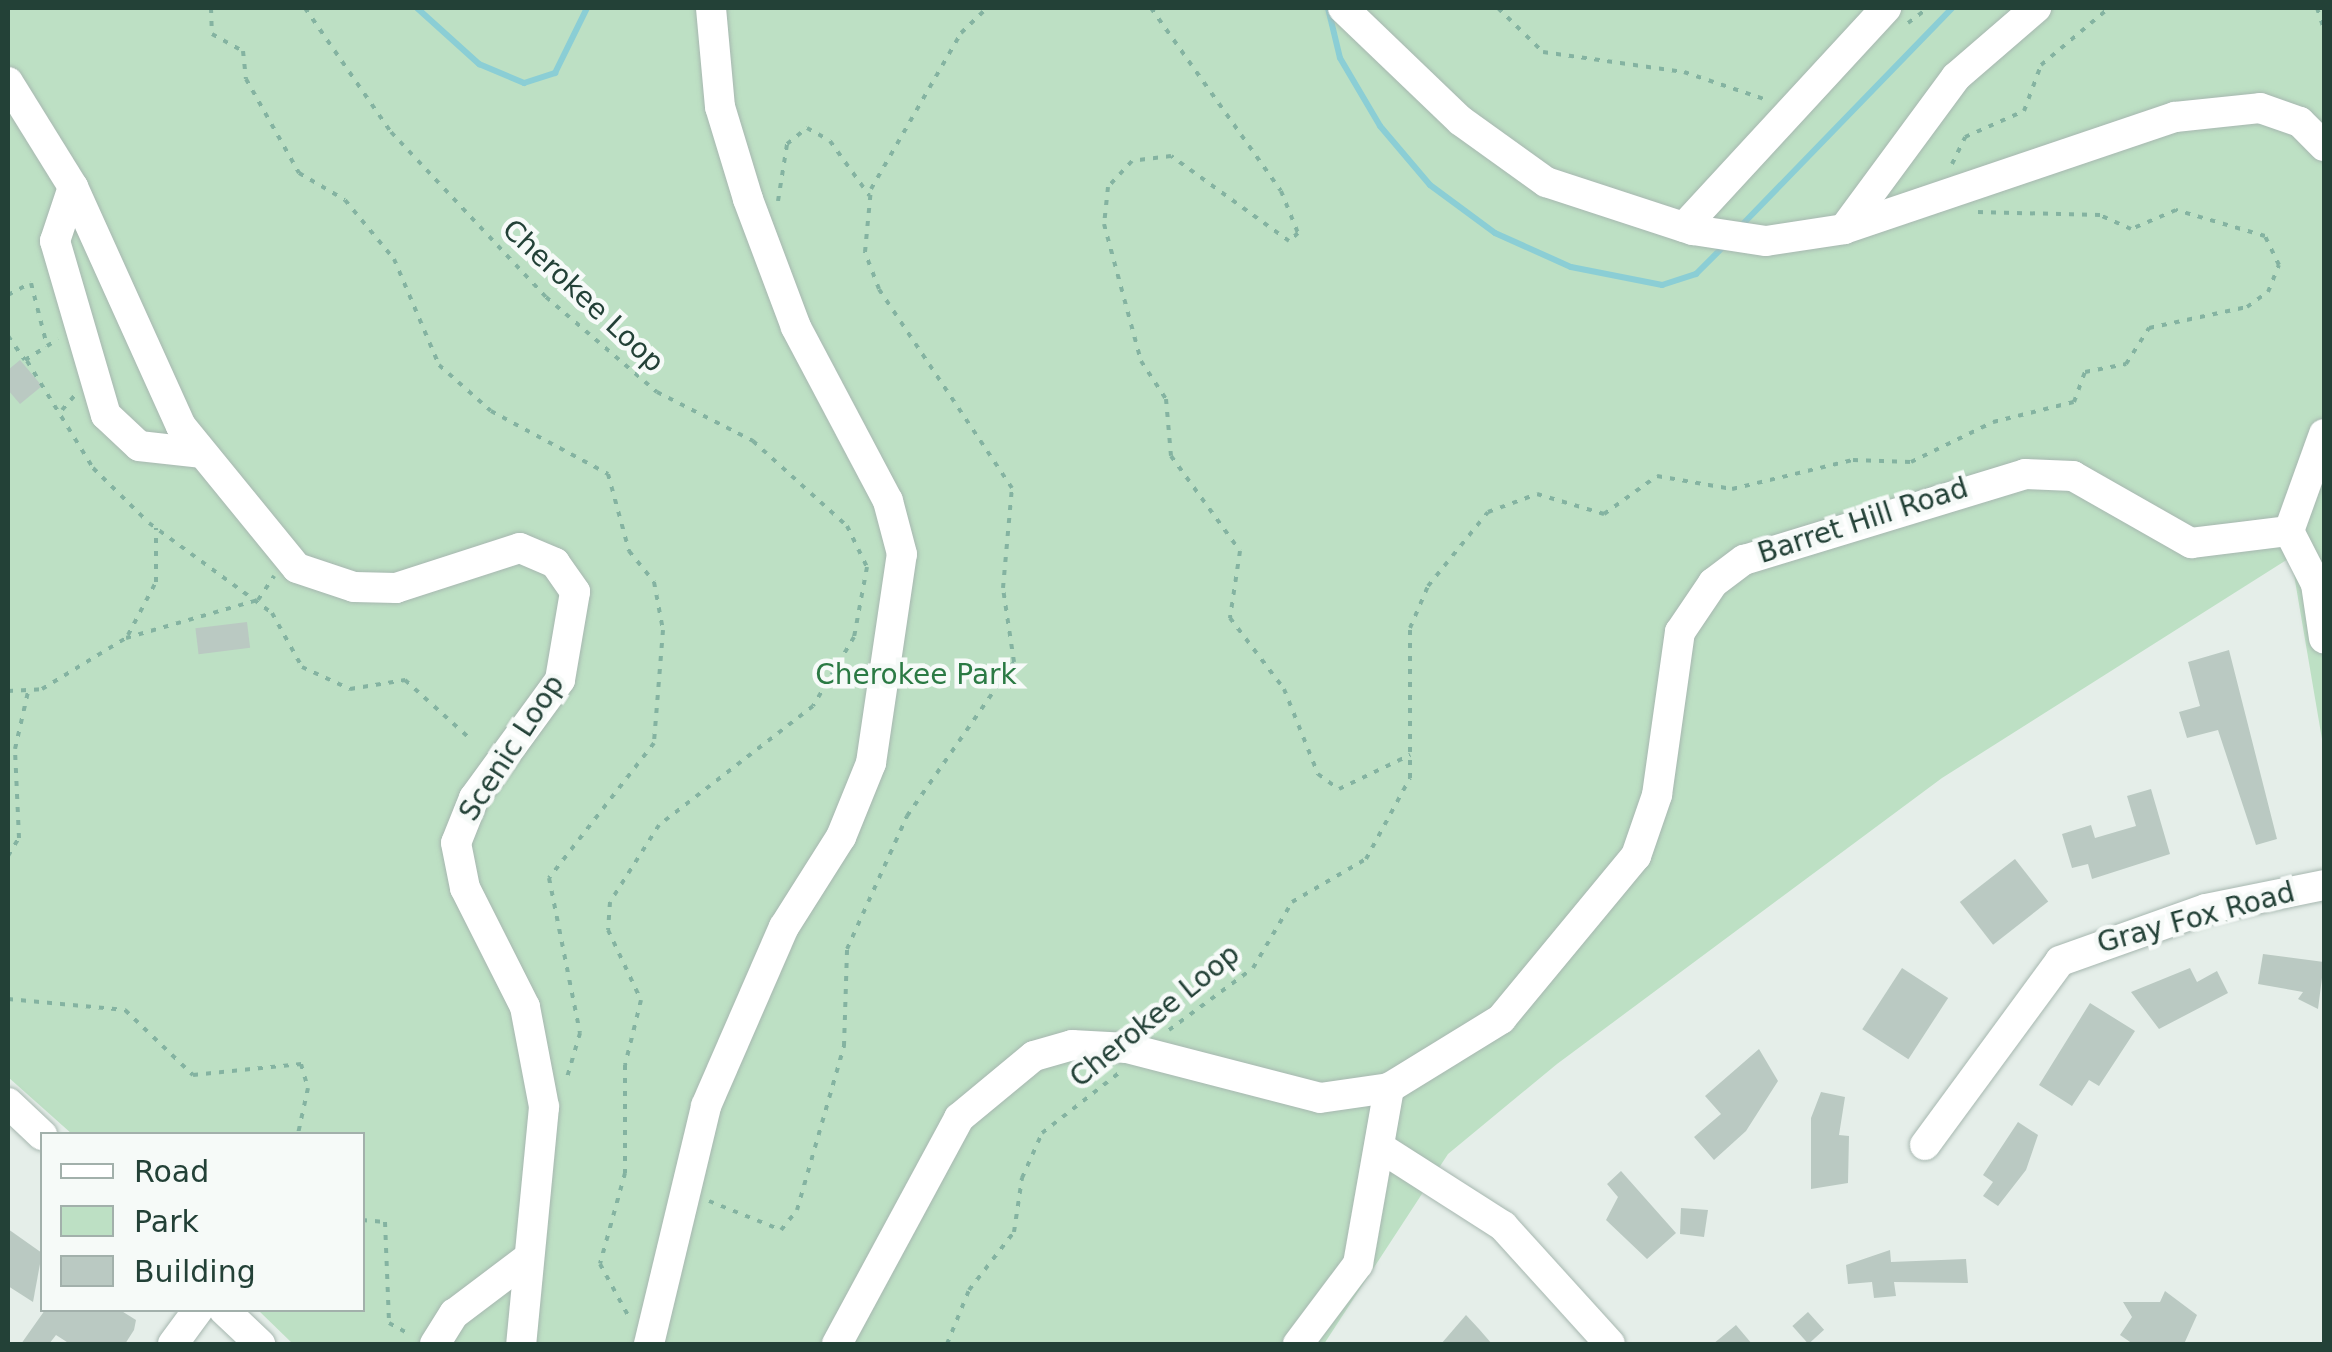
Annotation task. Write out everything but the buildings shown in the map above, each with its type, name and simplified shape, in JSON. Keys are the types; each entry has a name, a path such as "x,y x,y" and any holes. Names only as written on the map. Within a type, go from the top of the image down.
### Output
{"street":[{"path":"650,1340 706,1106 784,927 841,837 871,763 899,589 888,501 796,327 752,211 720,108 711,8"},
{"path":"1689,229 1886,8"},
{"path":"1844,229 1956,77 2036,8"},
{"path":"1350,15 1460,121 1546,182 1689,229 1766,241 1844,229 2104,137 2222,110 2290,116 2324,146"},
{"name":"Scenic Loop","path":"8,82 73,187 200,453 284,556 312,576 381,589 520,548 555,563 575,592 560,680 474,798 456,843 459,874 525,1006 544,1107 524,1261 520,1334"},
{"path":"73,187 55,241 78,331 106,416 139,446 200,453"},
{"path":"2324,434 2289,532 2316,584 2324,638"},
{"name":"Barret Hill Road","path":"837,1344 944,1142 987,1087 1053,1049 1092,1044 1298,1096 1388,1088 1501,1018 1625,876 1656,795 1680,632 1714,583 1744,560 2025,474 2073,476 2191,543 2289,532"},
{"name":"Gray Fox Road","path":"1924,1145 2060,961 2206,909 2324,885"},
{"path":"1298,1344 1358,1264 1381,1148 1388,1088"},
{"path":"8,1102 40,1133"},
{"path":"1381,1148 1503,1226 1610,1344"},
{"path":"436,1341 474,1300 524,1261"},
{"path":"474,1300 520,1334"},
{"path":"173,1344 197,1312"},
{"path":"226,1312 260,1344"}],"path":[{"name":"Cherokee Loop","path":"305,8 391,132 546,297 657,392 752,441 847,526 867,567 854,636 813,706 659,825 610,902 608,930 641,1000 625,1065 626,1173 600,1264 619,1310 650,1340"},
{"path":"1150,8 1281,192 1298,233 1289,242 1171,156 1132,160 1108,187 1104,224 1141,360 1166,399 1171,456 1240,551 1230,618 1284,688 1318,774 1340,788 1410,755"},
{"path":"1498,8 1543,52 1684,72 1756,99 1805,96"},
{"path":"1953,192 1958,144 2020,115 2041,65 2109,8"},
{"path":"2318,8 2324,29"},
{"path":"752,211 778,201 787,144 807,128 830,141 869,195"},
{"name":"Cherokee Loop","path":"947,1344 969,1290 1014,1232 1022,1178 1042,1133 1253,968 1292,902 1366,859 1407,787 1410,628 1461,540 1508,499 1546,495 1604,514 1657,476 1732,489 1853,460 1911,462 1993,422 2074,402 2084,372 2126,364 2149,328 2248,307 2268,292 2279,265 2265,236 2176,210 2126,229 2100,215 1965,210 1953,192"},
{"path":"8,296 31,283 46,346"},
{"path":"8,336 25,360 78,331"},
{"path":"27,361 93,468 156,528 258,600 315,678 350,689 405,680 467,736"},
{"path":"126,638 152,597 156,528"},
{"path":"8,691 28,692 126,638 258,600 284,556"},
{"path":"8,856 20,838 15,749 28,692"},
{"path":"8,999 125,1010 193,1074 292,1060 307,1078 298,1132"},
{"path":"365,1220 385,1222 393,1330 436,1341"}],"green space":[{"name":"Cherokee Park","path":"8,8 2324,8 2324,751 2291,557 1942,778 1557,1064 1448,1154 1324,1344 293,1344 260,1312 365,1312 365,1132 70,1132 8,1077"}],"waterway":[{"path":"417,8 479,64 524,83 555,73 587,8"},
{"path":"1328,8 1340,58 1380,126 1430,185 1495,233 1571,267 1662,285 1696,274 1724,246"},
{"path":"1738,229 1952,8"}]}
